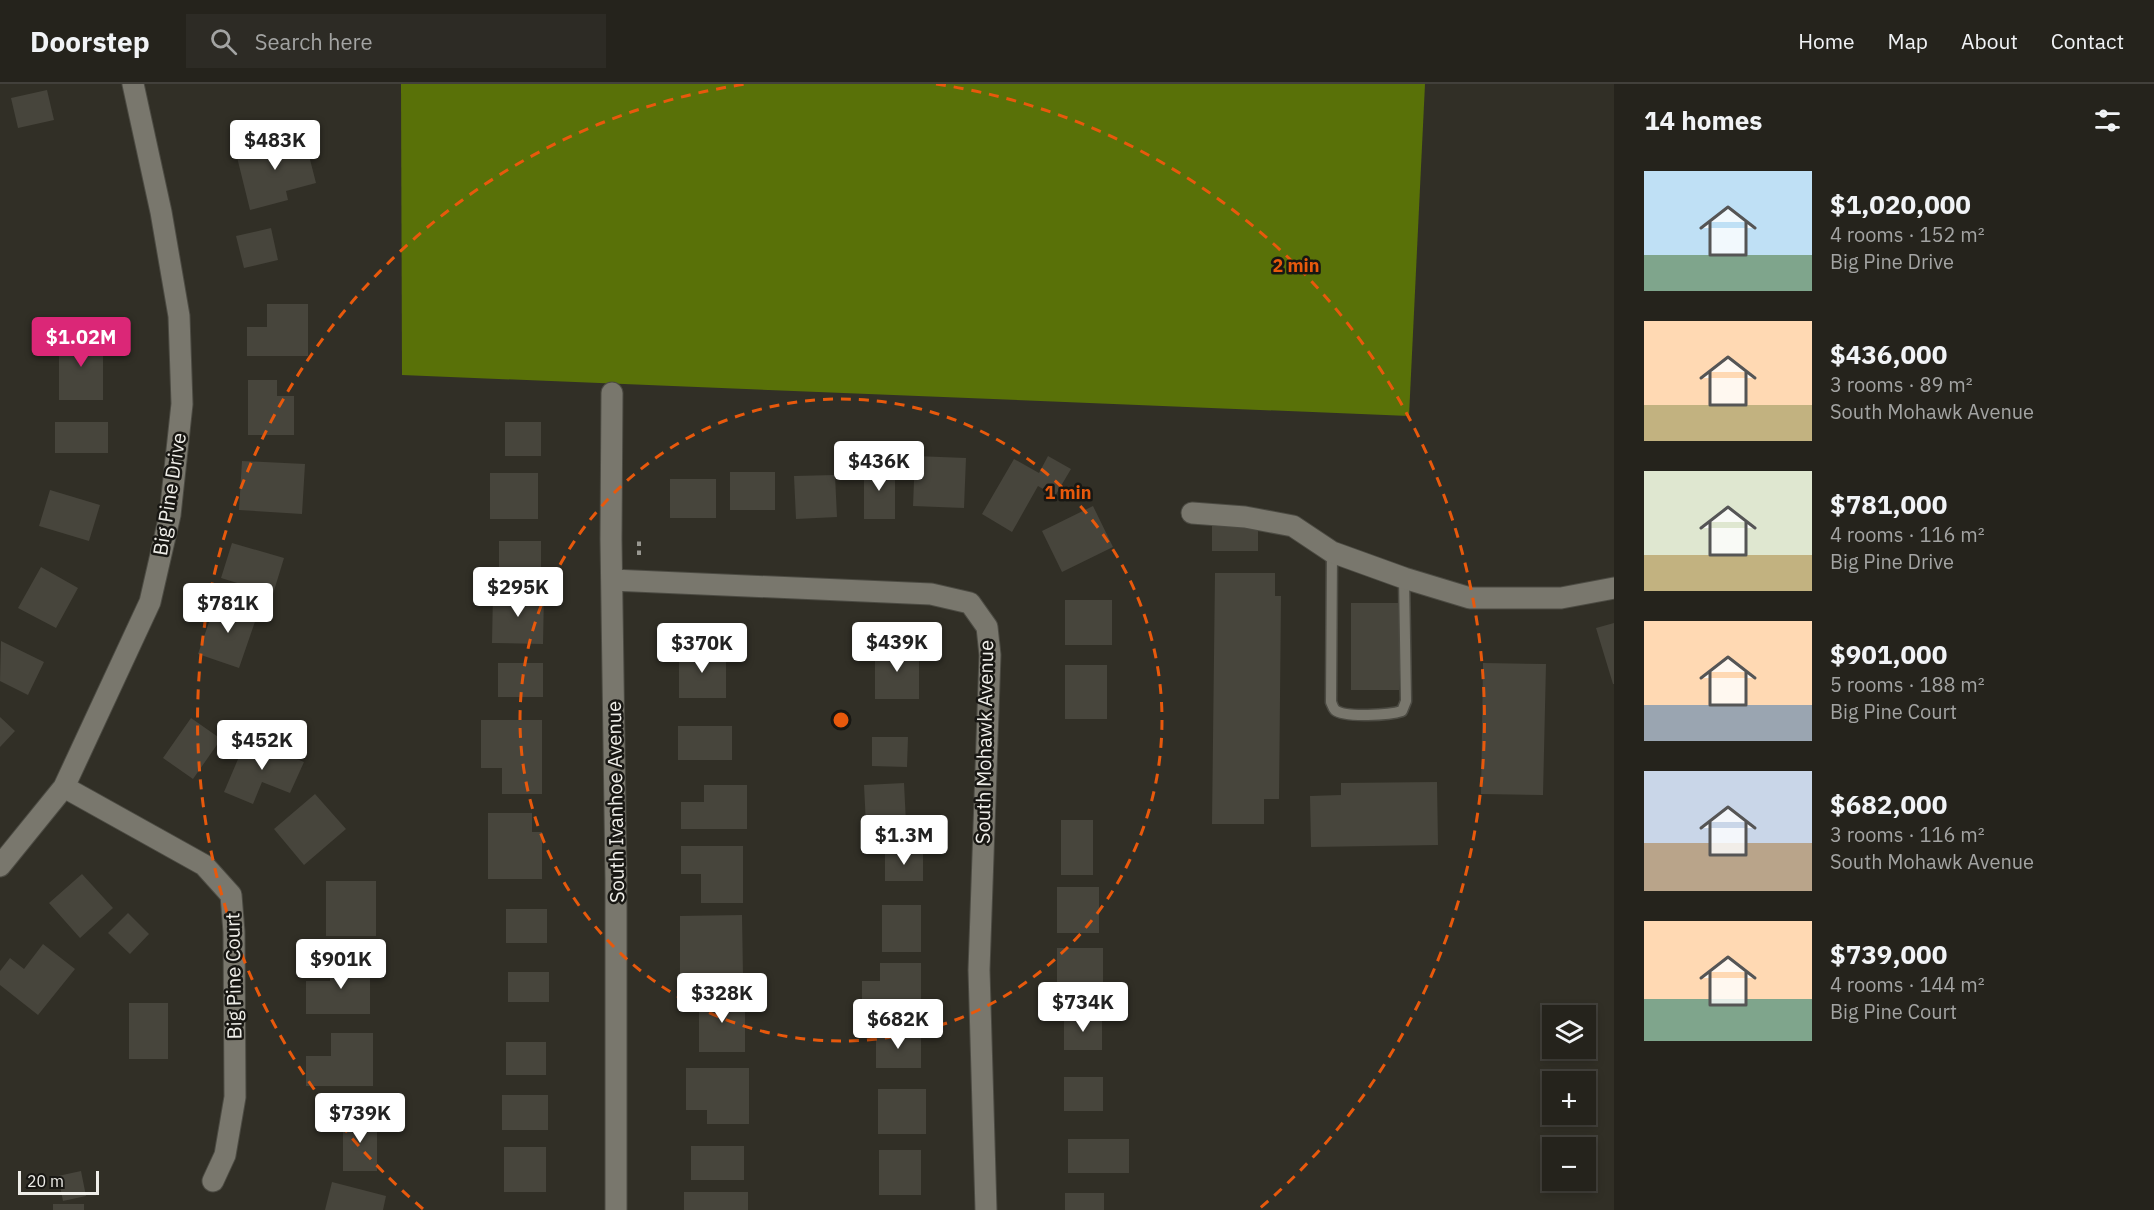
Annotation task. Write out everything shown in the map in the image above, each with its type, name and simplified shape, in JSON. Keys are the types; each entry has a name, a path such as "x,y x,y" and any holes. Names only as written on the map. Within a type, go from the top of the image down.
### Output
{"street":[{"name":"Big Pine Drive","path":"0,866 64,788 150,602 170,515 182,404 179,316 161,212 133,84"},
{"name":"South Ivanhoe Avenue","path":"612,393 616,1210"},
{"path":"1192,513 1245,517 1293,526 1332,552 1404,578 1470,598 1561,598 1614,588"},
{"name":"South Mohawk Avenue","path":"612,580 931,594 970,603 987,627 990,655 982,823 979,970 986,1210"},
{"name":"Big Pine Court","path":"64,788 204,866 231,895 234,932 235,1097 225,1155 213,1181"}],"lane":[{"path":"1332,552 1331,702 1334,709 1343,714 1392,714 1402,711 1406,701 1404,578"}],"path":[{"path":"639,541 639,555"}],"green space":[{"path":"401,84 1425,84 1409,416 402,375"}],"building":[{"path":"47,90 54,120 18,128 11,98"},
{"path":"304,136 316,183 286,191 288,200 250,210 236,153"},
{"path":"271,228 278,260 244,268 236,236"},
{"path":"267,304 308,304 308,356 247,356 247,327 267,327"},
{"path":"59,335 103,335 103,400 59,400"},
{"path":"248,380 277,380 277,396 294,396 294,435 248,435"},
{"path":"55,422 108,422 108,453 55,453"},
{"path":"505,422 541,422 541,456 505,456"},
{"path":"915,456 966,458 964,508 913,506"},
{"path":"1048,456 1071,469 1055,496 1038,486 1012,532 982,514 1014,459 1039,473"},
{"path":"242,461 305,464 302,514 239,510"},
{"path":"864,465 895,465 895,519 864,519"},
{"path":"730,472 775,472 775,510 730,510"},
{"path":"490,473 538,473 538,519 490,519"},
{"path":"835,475 837,517 796,519 794,476"},
{"path":"670,479 716,479 716,518 670,518"},
{"path":"50,490 100,505 89,541 39,526"},
{"path":"1093,506 1113,547 1062,572 1042,531"},
{"path":"1212,526 1258,526 1258,551 1212,551"},
{"path":"499,541 541,541 541,574 499,574"},
{"path":"232,543 284,558 273,594 221,578"},
{"path":"41,567 78,588 56,628 18,608"},
{"path":"1215,573 1275,573 1275,596 1281,596 1279,799 1264,799 1264,824 1212,824"},
{"path":"493,592 544,593 543,644 492,643"},
{"path":"217,599 258,613 239,668 198,654"},
{"path":"1065,600 1112,600 1112,645 1065,645"},
{"path":"1351,603 1399,603 1399,690 1351,690"},
{"path":"1614,623 1614,684 1613,684 1596,628"},
{"path":"1,641 44,662 28,695 0,681"},
{"path":"875,648 919,648 919,699 875,699"},
{"path":"679,651 726,651 726,698 679,698"},
{"path":"498,663 543,663 543,697 498,697"},
{"path":"1483,663 1546,664 1543,795 1481,794"},
{"path":"1065,665 1107,665 1107,719 1065,719"},
{"path":"0,717 15,731 0,747"},
{"path":"191,718 221,739 193,779 163,758"},
{"path":"481,720 542,720 542,794 502,794 502,768 481,768"},
{"path":"678,726 732,726 732,760 678,760"},
{"path":"872,737 908,737 907,767 872,766"},
{"path":"247,738 304,762 290,793 262,782 253,804 224,792"},
{"path":"1437,782 1438,845 1311,847 1310,796 1341,795 1341,783"},
{"path":"904,783 906,823 866,825 864,785"},
{"path":"704,785 747,785 747,829 681,829 681,802 704,802"},
{"path":"315,794 346,829 304,865 274,829"},
{"path":"488,813 532,813 532,832 542,832 542,879 488,879"},
{"path":"1061,820 1093,820 1093,875 1061,875"},
{"path":"681,846 743,846 743,903 701,903 701,874 681,874"},
{"path":"885,851 923,851 923,881 885,881"},
{"path":"82,874 113,908 80,938 49,903"},
{"path":"326,881 376,881 376,936 326,936"},
{"path":"1057,887 1099,887 1099,933 1057,933"},
{"path":"882,905 921,905 921,952 882,952"},
{"path":"506,909 547,909 547,943 506,943"},
{"path":"128,913 149,934 130,954 108,933"},
{"path":"742,915 743,976 680,976 680,916"},
{"path":"43,944 75,969 38,1015 0,985 0,971 10,958 24,969"},
{"path":"1057,948 1103,948 1103,1002 1057,1002"},
{"path":"330,960 370,960 370,1014 306,1014 306,981 330,981"},
{"path":"880,963 921,963 921,1012 862,1012 862,981 880,981"},
{"path":"508,972 549,972 549,1002 508,1002"},
{"path":"699,997 745,997 745,1052 699,1052"},
{"path":"129,1003 168,1003 168,1059 129,1059"},
{"path":"1064,1017 1102,1017 1102,1050 1064,1050"},
{"path":"876,1032 921,1032 921,1068 876,1068"},
{"path":"331,1033 373,1033 373,1086 306,1086 306,1056 331,1056"},
{"path":"506,1042 546,1042 546,1075 506,1075"},
{"path":"686,1068 749,1068 749,1124 707,1124 707,1110 686,1110"},
{"path":"1064,1077 1103,1077 1103,1111 1064,1111"},
{"path":"878,1089 926,1089 926,1134 878,1134"},
{"path":"502,1095 548,1095 548,1130 502,1130"},
{"path":"343,1118 377,1118 377,1171 343,1171"},
{"path":"1068,1139 1129,1139 1129,1173 1068,1173"},
{"path":"691,1146 744,1146 744,1180 691,1180"},
{"path":"504,1147 546,1147 546,1192 504,1192"},
{"path":"879,1150 921,1150 921,1195 879,1195"},
{"path":"81,1171 86,1196 63,1201 58,1176"},
{"path":"332,1182 386,1196 383,1210 325,1210"},
{"path":"684,1192 748,1192 748,1210 684,1210"},
{"path":"1065,1193 1104,1193 1104,1210 1065,1210"},
{"path":"53,1204 84,1204 84,1210 53,1210"}]}
